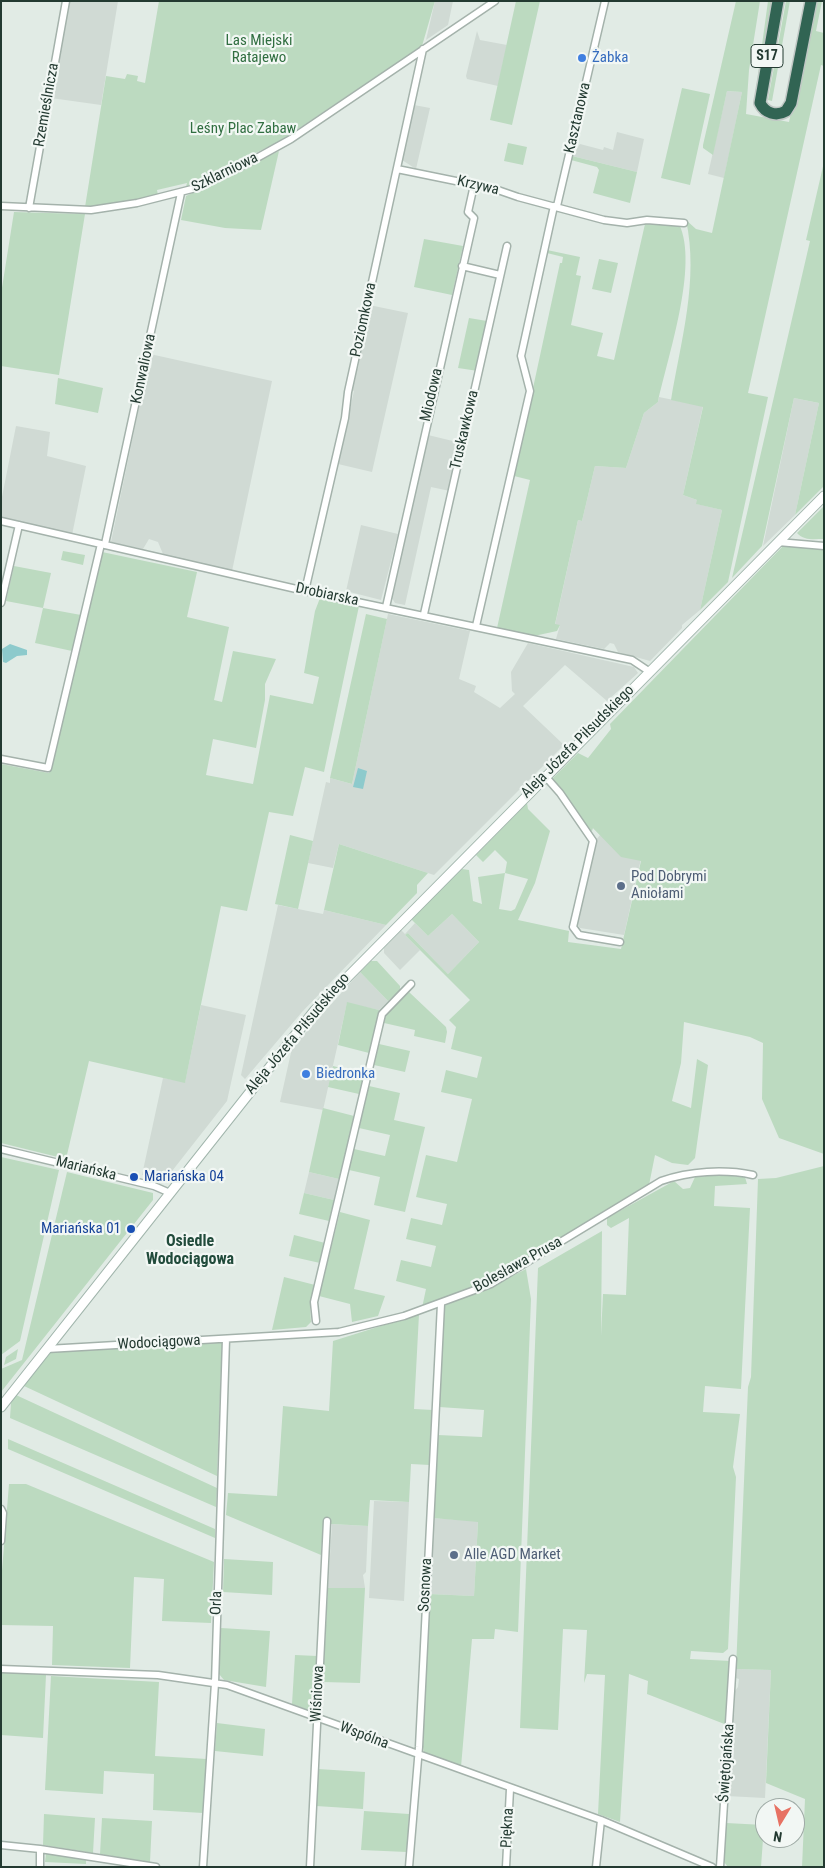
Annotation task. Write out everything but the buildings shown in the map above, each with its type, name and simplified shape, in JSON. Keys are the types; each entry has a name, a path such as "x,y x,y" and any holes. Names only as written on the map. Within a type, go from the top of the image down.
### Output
{"highway":[{"name":"S17","path":"778,1 760,103 763,109 775,114 782,113 789,108 811,1"}],"main road":[{"name":"Aleja Józefa Piłsudskiego","path":"1,1407 315,1010 824,496"}],"street":[{"name":"Rzemieślnicza","path":"29,208 66,1"},
{"name":"Szklarniowa","path":"1,206 105,209 181,193 244,165 290,139 495,1"},
{"name":"Kasztanowa","path":"476,626 530,390 521,360 605,1"},
{"name":"Poziomkowa","path":"305,591 345,418 348,392 423,49"},
{"name":"Krzywa","path":"397,169 474,185 604,220 628,223 646,220 684,223"},
{"name":"Miodowa","path":"386,607 474,218 468,212 474,185"},
{"name":"Konwaliowa","path":"1,759 48,768 103,544 181,193"},
{"name":"Truskawkowa","path":"424,614 507,246"},
{"path":"462,266 500,275"},
{"name":"Drobiarska","path":"1,522 305,591 424,614 633,661 650,672"},
{"path":"1,603 19,526"},
{"path":"778,542 824,546"},
{"path":"545,776 564,798 592,841 573,927 579,935 620,942"},
{"path":"316,1321 314,1302 382,1014 411,984"},
{"name":"Mariańska","path":"1,1149 154,1186 170,1192"},
{"name":"Bolesława Prusa","path":"271,1336 339,1332 404,1316 441,1304 491,1284 660,1181 672,1177 719,1171 735,1171 753,1175"},
{"name":"Sosnowa","path":"410,1867 441,1304"},
{"name":"Wodociągowa","path":"47,1348 226,1340 271,1336"},
{"name":"Orla","path":"203,1867 215,1683 226,1340"},
{"path":"1,1510 3,1513 1,1541"},
{"name":"Wiśniowa","path":"310,1867 327,1521"},
{"name":"Świętojańska","path":"720,1867 733,1659"},
{"name":"Wspólna","path":"1,1668 158,1675 215,1683 601,1820 712,1867"},
{"name":"Piękna","path":"506,1867 510,1789"},
{"path":"596,1867 601,1820"},
{"path":"1,1845 40,1849 156,1867"},
{"path":"40,1849 40,1867"}],"shaded area":[{"path":"69,1 118,1 101,105 51,98"},
{"path":"435,1 453,1 448,25 426,40"},
{"path":"477,31 480,40 507,45 498,86 467,79 466,76"},
{"path":"727,91 742,92 724,178 708,174"},
{"path":"414,105 430,108 416,169 402,160"},
{"path":"617,132 644,139 637,172 572,156 580,144 603,150 604,147 613,150"},
{"path":"369,305 408,313 372,472 338,464 354,391 350,390 353,375 358,368"},
{"path":"150,354 272,381 232,571 163,554 158,542 149,539 143,549 111,542 147,369 151,368"},
{"path":"659,397 703,406 683,495 697,500 697,504 722,510 700,610 682,625 682,628 650,661 618,652 614,644 610,643 604,649 556,639 560,625 555,625 578,520 582,521 595,466 626,468 644,413 658,402"},
{"path":"794,398 819,403 795,515 763,546"},
{"path":"16,426 50,432 47,456 86,466 72,535 1,519 1,502"},
{"path":"428,435 461,443 450,491 431,487 405,605 395,603 392,598"},
{"path":"361,525 398,534 381,600 346,591"},
{"path":"388,614 470,631 459,679 476,686 474,692 500,708 515,694 512,691 511,672 528,643 634,667 638,673 607,701 565,665 523,706 564,745 434,875 339,844 333,868 308,863 326,782 330,783 330,778 352,784"},
{"path":"651,814 624,935 580,928 576,923 594,846 597,845 595,841 600,835 593,828"},
{"path":"278,905 323,914 324,910 386,925 302,1012 245,1079 241,1075"},
{"path":"452,914 479,942 448,974 408,933 405,935 420,950 400,970 384,953 384,948 401,930 405,934 415,923 428,936"},
{"path":"360,972 388,1001 379,1010 347,1003 323,1110 280,1102 292,1048"},
{"path":"201,1005 246,1015 227,1101 165,1180 142,1175 163,1078 185,1082"},
{"path":"309,1172 339,1179 334,1200 304,1193"},
{"path":"374,1501 409,1502 404,1601 369,1598"},
{"name":"Alle AGD Market","path":"433,1518 478,1521 474,1596 429,1594"},
{"path":"332,1524 368,1526 366,1572 363,1575 365,1588 328,1588"},
{"path":"737,1669 771,1670 765,1798 727,1796 733,1745 732,1716 734,1716 735,1691 738,1687 739,1679 736,1678"}],"green space":[{"path":"159,1 435,1 422,46 280,141 186,187 187,183 157,190 158,195 115,205 85,207 106,76 125,79 127,74 138,76 137,81 145,83"},
{"path":"516,1 540,1 512,125 490,120"},
{"path":"736,1 760,1 749,70 746,114 789,122 815,1 822,1 816,31 824,33 824,66 821,65 748,393 768,397 728,582 700,610 722,510 696,504 697,500 683,495 703,407 671,400 690,288 691,265 686,220 696,229 712,233 742,92 727,91 713,155 703,148 703,145"},
{"path":"768,1 772,1 755,96"},
{"path":"786,1 790,1 772,101 768,100"},
{"path":"682,88 710,94 690,185 661,178"},
{"path":"508,143 527,147 523,165 504,161"},
{"path":"279,151 261,230 225,228 181,220 186,196"},
{"path":"572,156 637,172 630,203 593,193 599,170 597,167 571,160"},
{"path":"824,162 824,486 795,515 819,403 794,398 762,546 732,578 810,241 806,240"},
{"path":"14,212 85,214 59,375 1,366 1,294"},
{"path":"645,224 679,224 684,242 686,263 680,311 658,402 644,413 626,468 595,466 582,521 578,520 555,624 560,625 557,631 534,636 497,628 530,480 514,476 560,263 562,263 563,257 547,253 547,250 580,257 576,275 581,276 571,325 603,333 597,356 614,360"},
{"path":"424,239 463,246 452,295 414,287"},
{"path":"599,259 618,263 611,293 592,289"},
{"path":"469,318 487,321 478,371 458,368"},
{"path":"58,378 103,388 98,413 55,404"},
{"path":"824,506 824,539 809,539 800,536 797,533"},
{"path":"783,546 824,549 824,1154 779,1138 762,1099 763,1043 750,1037 684,1022 681,1063 672,1101 691,1108 697,1059 708,1065 695,1158 688,1165 672,1163 655,1155 649,1185 493,1279 422,1308 426,1289 396,1281 401,1260 431,1267 436,1246 406,1239 411,1218 442,1225 447,1204 416,1197 426,1155 457,1162 472,1099 441,1092 446,1070 477,1078 482,1057 451,1049 456,1027 449,1020 470,1000 405,935 408,933 448,974 479,942 452,914 428,936 411,919 462,869 469,870 473,901 482,904 478,877 505,873 507,862 495,850 483,862 476,855 527,803 528,809 550,831 535,883 518,920 569,931 568,942 621,949 641,861 621,857 593,828 592,831 589,830 552,779 578,753 588,758 611,729 610,724","holes":["505,873 528,879 515,909 511,911 499,909"]},
{"path":"63,551 85,555 83,565 61,560"},
{"path":"102,552 197,572 187,617 229,627 214,700 222,702 233,651 276,659 265,684 265,700 256,748 213,739 206,775 253,784 270,695 313,704 319,677 304,673 315,611 320,598 359,606 324,772 305,767 293,816 269,812 247,911 221,906 185,1083 89,1061 66,1159 1,1143 1,764 49,773"},
{"path":"14,566 51,573 43,608 6,601"},
{"path":"43,608 81,615 72,651 35,643"},
{"path":"366,614 387,619 352,784 330,778"},
{"path":"290,835 313,841 298,909 275,904"},
{"path":"339,844 428,873 417,885 417,893 386,925 324,910"},
{"path":"371,961 377,961 400,986 400,990 388,1001 360,972"},
{"path":"409,992 446,1027 445,1043 414,1036 415,1030 384,1023 386,1014"},
{"path":"347,1002 379,1010 369,1053 338,1045"},
{"path":"379,1044 410,1051 405,1072 374,1065"},
{"path":"333,1066 364,1074 359,1094 328,1087"},
{"path":"369,1086 400,1093 394,1120 425,1127 405,1212 374,1205 380,1177 349,1170 354,1149 385,1156 390,1135 359,1128"},
{"path":"323,1108 354,1116 339,1179 309,1172"},
{"path":"1,1157 59,1170 20,1341 1,1355"},
{"path":"824,1166 824,1867 802,1867 803,1848 805,1848 805,1798 766,1783 771,1670 736,1669 748,1387 751,1377 758,1179 776,1178"},
{"path":"67,1172 153,1193 153,1200 1,1392 1,1369 22,1360"},
{"path":"716,1175 745,1177 747,1184 715,1186 714,1206 750,1208 741,1389 705,1386 703,1412 740,1414 733,1467 736,1477 728,1649 723,1653 691,1651 690,1659 731,1661 727,1725 647,1694 648,1681 629,1674 620,1822 598,1814 605,1675 587,1674 584,1683 587,1630 563,1629 558,1730 520,1728 538,1268 602,1231 601,1336 603,1294 626,1295 629,1218 611,1228 607,1225 607,1218 674,1181 683,1189 690,1188 695,1177"},
{"path":"304,1193 334,1200 329,1221 299,1214"},
{"path":"340,1212 370,1220 354,1289 385,1296 378,1316 352,1322 350,1304 319,1296"},
{"path":"294,1235 325,1243 320,1263 289,1256"},
{"path":"526,1269 531,1299 518,1632 495,1629 494,1639 472,1639 461,1767 424,1754 423,1747 429,1594 474,1596 478,1522 433,1518 438,1435 482,1437 484,1410 439,1407 444,1306 490,1287"},
{"path":"284,1277 315,1285 310,1306 311,1322 306,1327 272,1330"},
{"path":"419,1314 414,1409 433,1410 430,1465 411,1464 409,1502 370,1500 368,1526 332,1524 323,1526 321,1555 226,1515 228,1493 277,1496 283,1406 329,1411 333,1341"},
{"path":"222,1342 217,1476 24,1386 52,1351"},
{"path":"18,1349 16,1359 4,1365 6,1357"},
{"path":"16,1395 217,1488 216,1507 10,1418 11,1403"},
{"path":"8,1439 215,1529 215,1538 8,1449"},
{"path":"9,1484 26,1484 214,1562 211,1623 162,1621 164,1579 134,1577 130,1668 52,1665 53,1626 1,1625 1,1583"},
{"path":"224,1559 273,1562 272,1595 223,1592"},
{"path":"328,1588 365,1588 360,1683 323,1682"},
{"path":"221,1628 270,1631 266,1687 224,1680 219,1674"},
{"path":"295,1655 317,1656 315,1708 311,1711 292,1704"},
{"path":"1,1672 46,1675 43,1738 1,1735"},
{"path":"51,1676 159,1682 155,1756 207,1759 203,1813 153,1810 154,1774 104,1771 103,1794 45,1790"},
{"path":"217,1723 265,1729 263,1756 215,1751"},
{"path":"318,1769 365,1772 363,1809 316,1806"},
{"path":"364,1811 409,1814 407,1852 361,1850"},
{"path":"44,1814 95,1818 93,1853 43,1845"},
{"path":"102,1818 152,1821 150,1862 100,1854"},
{"path":"726,1823 755,1825 755,1848 762,1848 761,1867 728,1867 724,1862"},
{"path":"46,1853 86,1860 86,1864 45,1862"}],"water":[{"path":"10,644 27,650 27,655 17,656 6,663 3,662 2,649"},
{"path":"358,768 367,771 363,789 353,787"}],"place":[{"name":"Żabka","path":"582,58"},
{"name":"Pod Dobrymi Aniołami","path":"621,886"},
{"name":"Biedronka","path":"306,1074"},
{"name":"Mariańska 04","path":"134,1177"},
{"name":"Mariańska 01","path":"131,1229"},
{"name":"Alle AGD Market","path":"454,1555"}],"district":[{"name":"Osiedle Wodociągowa","path":"190,1251"}],"park label":[{"name":"Las Miejski Ratajewo","path":"259,50"},
{"name":"Leśny Plac Zabaw","path":"243,129"}]}
